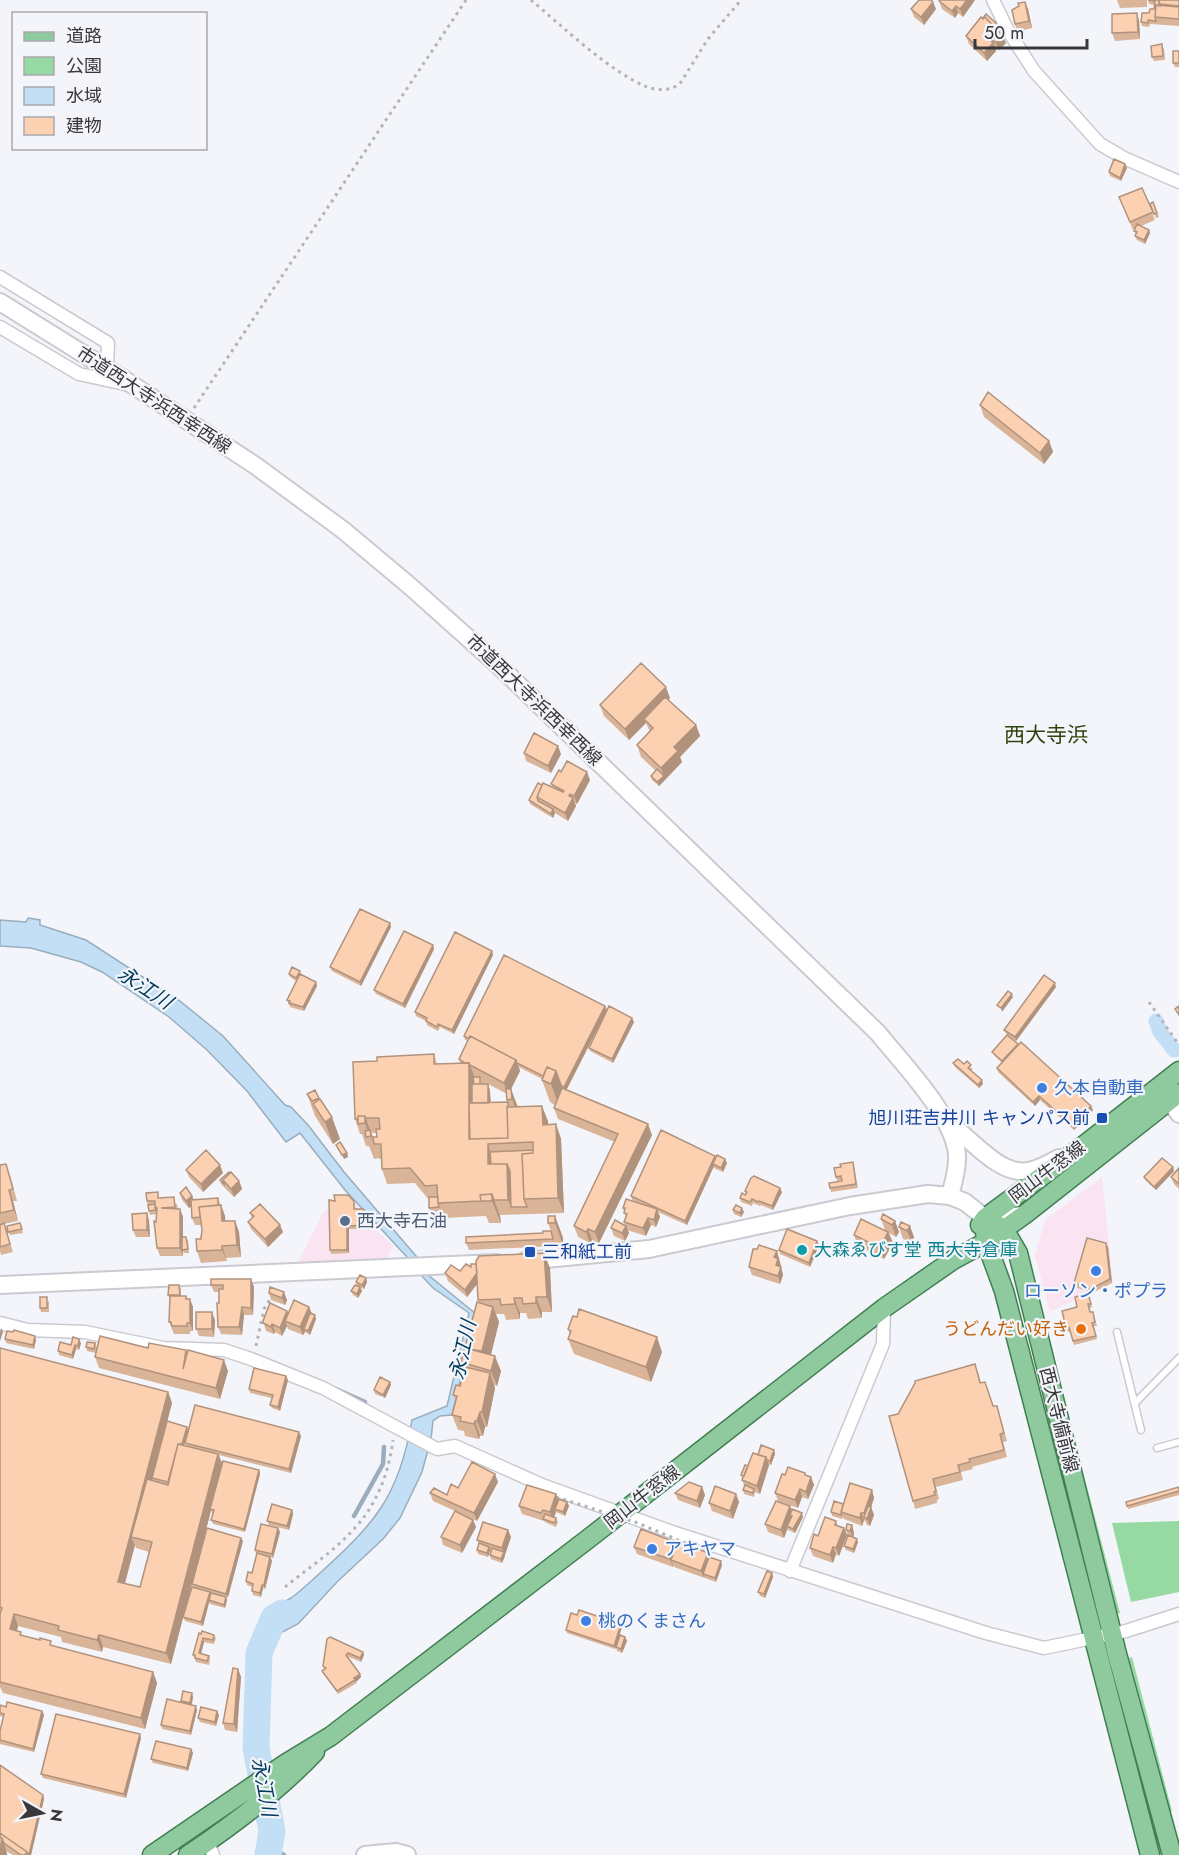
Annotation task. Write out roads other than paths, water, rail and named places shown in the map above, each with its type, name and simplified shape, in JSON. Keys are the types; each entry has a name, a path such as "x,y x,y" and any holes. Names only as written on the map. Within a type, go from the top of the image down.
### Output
{"main road":[{"name":"岡山牛窓線","path":"152,1855 285,1764 331,1736 884,1308 953,1260 986,1242 1024,1215 1172,1098 1179,1071"},
{"name":"岡山牛窓線","path":"953,1260 985,1218 1078,1149 1172,1098"},
{"path":"985,1218 1004,1229"},
{"name":"西大寺備前線","path":"985,1218 986,1242 1004,1291 1104,1636 1172,1855"},
{"name":"西大寺備前線","path":"1004,1229 1018,1253 1104,1636 1150,1855"},
{"name":"岡山牛窓線","path":"188,1855 211,1848 291,1778 331,1736"}],"street":[{"path":"993,0 1007,29 1034,71 1100,144 1124,158 1179,182"},
{"path":"0,277 108,343 107,368"},
{"name":"市道西大寺浜西幸西線","path":"0,302 187,419 280,483 343,530 465,633 878,1033 945,1120 957,1154 950,1196"},
{"path":"0,327 79,374 135,386"},
{"path":"945,1120 956,1127 987,1157 1005,1167 1027,1172 1078,1149"},
{"path":"0,1285 564,1258 649,1249 850,1206 928,1194 950,1196 965,1202 985,1218 1024,1215"},
{"path":"790,1571 883,1344 884,1308"},
{"path":"0,1323 28,1330 85,1332 163,1348 224,1350 323,1388 437,1449 455,1446 542,1485 790,1571 986,1633 1044,1648 1104,1636 1179,1614"},
{"path":"365,1855 396,1852 407,1855"}],"lane":[{"path":"1117,1332 1141,1430"},
{"path":"1135,1403 1179,1358"},
{"path":"1157,1448 1179,1442"}],"water":[{"path":"28,918 40,920 40,925 86,940 180,1001 223,1036 285,1105 291,1107 308,1125 344,1172 416,1256 427,1274 476,1314 452,1415 440,1416 433,1421 431,1439 422,1472 400,1518 383,1539 337,1582 298,1624 261,1643 277,1607 291,1598 339,1556 382,1507 400,1469 412,1420 447,1406 469,1313 433,1288 345,1190 300,1133 286,1142 247,1091 207,1050 169,1017 102,972 81,962 31,948 0,946 0,920 26,922"}],"waterway":[{"path":"1156,1021 1160,1032 1174,1050"},
{"path":"334,1388 365,1402"},
{"path":"354,1516 383,1464 384,1447"},
{"name":"永江川","path":"268,1855 272,1831 256,1748 259,1653 274,1618 282,1613"},
{"path":"268,1846 284,1855"}],"place":[{"name":"久本自動車","path":"1042,1088"},
{"name":"旭川荘吉井川 キャンパス前","path":"1102,1118"},
{"name":"西大寺石油","path":"345,1221"},
{"name":"大森ゑびす堂 西大寺倉庫","path":"802,1250"},
{"name":"三和紙工前","path":"530,1252"},
{"name":"ローソン・ポプラ","path":"1096,1271"},
{"name":"うどんだい好き","path":"1081,1329"},
{"name":"アキヤマ","path":"652,1549"},
{"name":"桃のくまさん","path":"586,1621"}],"district":[{"name":"西大寺浜","path":"1046,735"}]}
